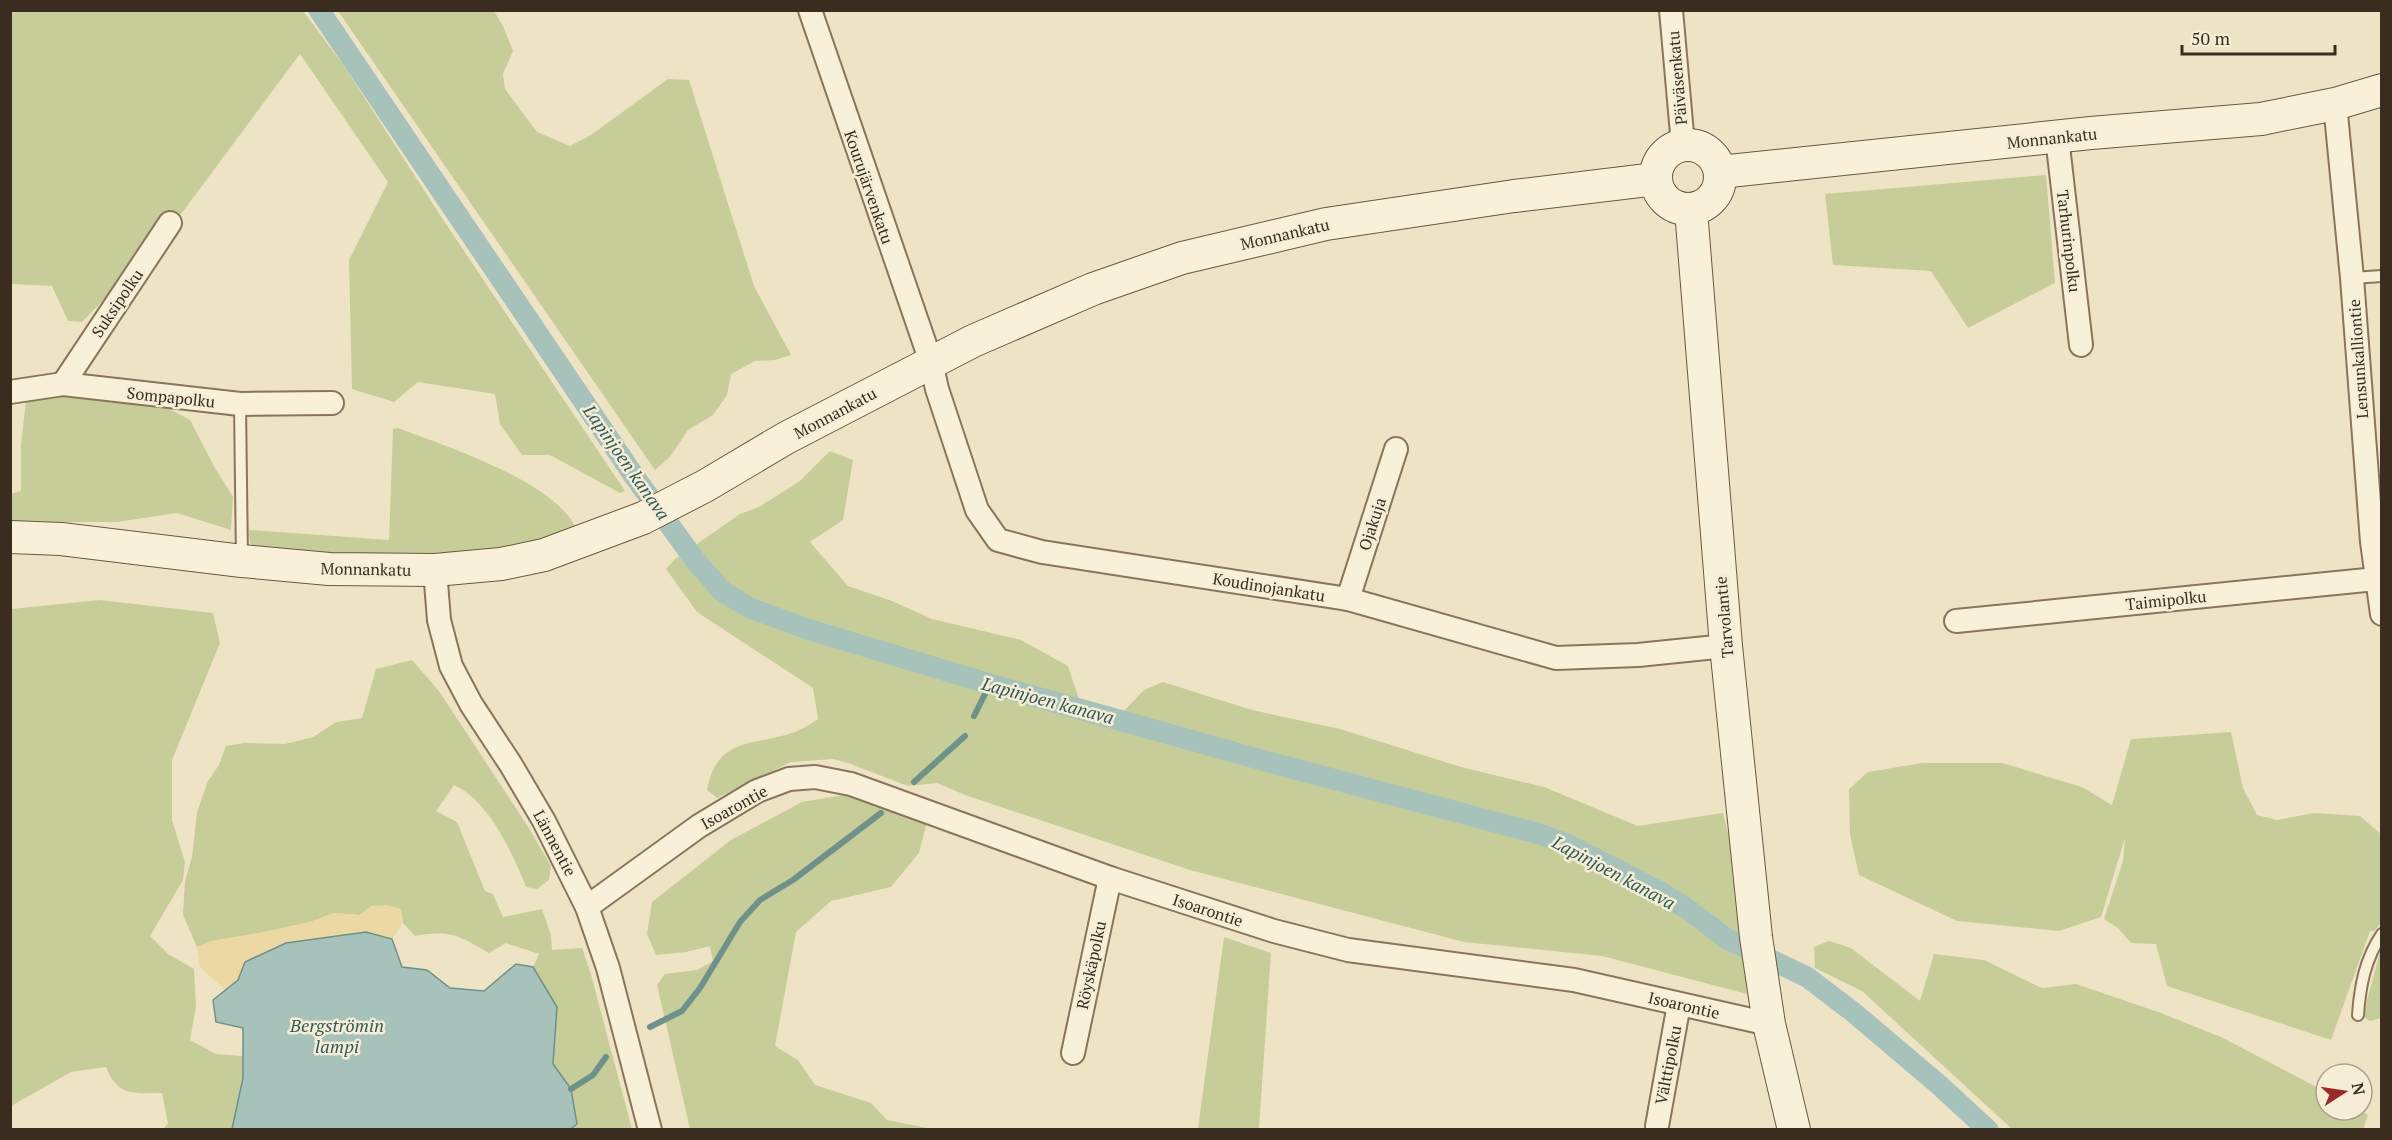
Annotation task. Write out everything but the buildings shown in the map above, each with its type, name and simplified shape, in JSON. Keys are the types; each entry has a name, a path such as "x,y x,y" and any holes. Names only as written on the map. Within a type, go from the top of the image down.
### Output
{"main road":[{"name":"Monnankatu","path":"1720,172 2261,118 2335,104 2382,90"},
{"path":"1683,145 1703,148 1714,157 1720,172 1721,182 1717,193 1701,207 1690,210 1672,205 1663,198 1656,179 1657,167 1662,157 1672,149 1683,145"},
{"name":"Monnankatu","path":"10,537 61,538 329,570 435,570 501,564 544,555 643,518 705,486 786,438 973,341 1093,289 1182,258 1326,224 1514,196 1656,179"},
{"name":"Tarvolantie","path":"1690,210 1726,646 1760,973 1769,1024"},
{"path":"1769,1024 1794,1130"}],"street":[{"name":"Kourujärvenkatu","path":"810,10 931,363"},
{"name":"Päiväsenkatu","path":"1671,10 1683,145"},
{"name":"Lensunkalliontie","path":"2335,104 2352,278 2376,579 2382,614"},
{"name":"Tarhurinpolku","path":"2057,137 2081,345"},
{"name":"Suksipolku","path":"63,384 170,223"},
{"name":"Koudinojankatu","path":"931,363 937,389 977,510 998,540 1042,552 1348,599 1556,658 1638,655 1726,646"},
{"name":"Sompapolku","path":"10,392 63,384 240,404 332,403"},
{"name":"Ojakuja","path":"1348,599 1396,449"},
{"name":"Lännentie","path":"435,570 439,620 451,666 471,704 544,821 587,907 608,968 650,1130"},
{"name":"Taimipolku","path":"1956,621 2376,579"},
{"name":"Isoarontie","path":"587,907 699,826 757,792 789,779 815,777 851,784 1110,878 1274,931 1348,950 1574,980 1769,1024"},
{"name":"Röyskäpolku","path":"1073,1053 1110,878"},
{"name":"Välttipolku","path":"1657,1126 1679,1004"}],"lane":[{"path":"2352,278 2382,276"},
{"path":"240,404 242,561"},
{"path":"2358,1015 2359,991 2371,950 2382,934"}],"green space":[{"path":"10,11 303,11 344,66 442,218 625,491 620,493 550,455 522,455 500,424 495,394 418,382 394,402 352,389 349,260 388,182 300,54 158,245 82,322 68,321 52,286 11,284"},
{"path":"338,11 494,11 513,51 503,74 505,89 537,132 570,146 591,135 668,79 689,80 754,286 791,355 775,360 755,361 731,374 727,395 713,415 688,430 670,457 655,470"},
{"path":"2046,175 2055,283 1968,328 1931,271 1833,265 1825,194"},
{"path":"75,392 162,405 190,420 233,497 231,530 177,513 117,522 11,522 11,494 21,491 21,445 26,401"},
{"path":"398,428 470,456 524,481 547,496 565,513 577,530 574,535 477,553 376,558 255,550 250,543 249,530 389,540 393,429"},
{"path":"830,451 853,460 843,520 810,542 848,586 892,601 932,619 1021,640 1068,666 1081,705 1117,718 1144,690 1163,682 1252,710 1340,729 1461,767 1544,787 1638,826 1723,813 1752,931 1747,994 1602,956 1464,942 1190,870 965,795 937,783 908,786 833,759 791,762 717,798 707,790 712,772 720,759 730,751 797,731 818,719 813,688 697,612 666,569 674,560 740,514 759,507 800,481"},
{"path":"100,600 213,613 220,643 172,760 172,820 185,862 183,880 150,936 168,954 194,969 196,1006 190,1040 216,1054 243,1056 243,1078 232,1129 163,1129 168,1124 162,1093 128,1091 116,1084 106,1067 71,1072 11,1106 11,609"},
{"path":"412,660 439,691 527,825 551,866 549,880 537,889 526,887 498,829 478,803 454,785 436,811 457,822 485,891 493,894 503,917 542,909 551,935 552,950 582,948 632,1129 569,1129 577,1124 571,1089 553,1064 557,1007 533,967 539,954 506,943 489,953 461,938 446,934 415,936 403,923 401,909 371,906 360,915 334,913 310,922 212,941 197,947 183,915 185,881 192,857 197,812 208,781 219,765 226,746 244,743 285,744 313,737 336,722 362,718 376,669"},
{"path":"2231,732 2243,788 2257,815 2277,820 2314,813 2360,816 2381,834 2381,923 2374,931 2370,931 2331,1040 2167,986 2156,944 2131,943 2119,929 2104,919 2123,861 2125,838 2101,917 2059,931 1957,921 1859,875 1850,835 1849,789 1868,772 1922,763 2002,763 2082,787 2112,805 2131,739"},
{"path":"850,794 927,822 919,853 891,887 831,901 796,932 775,1046 798,1060 815,1085 871,1103 887,1120 932,1129 690,1129 657,985 665,974 697,970 713,961 710,946 686,952 656,955 647,934 652,902 731,840 802,802"},
{"path":"1224,937 1271,953 1259,1129 1198,1129"},
{"path":"1829,941 1851,948 1920,1001 1934,954 1984,960 2042,988 2076,984 2161,1013 2221,1037 2314,1086 2314,1122 2366,1122 2363,1130 2012,1129 1862,991 1815,968 1814,947"},
{"path":"2381,948 2381,1018 2370,1021 2363,1016"}],"sand":[{"path":"387,905 401,909 403,923 392,939 366,932 238,980 225,990 200,967 197,947 212,941 310,922 334,913 360,915 371,906"}],"water":[{"name":"Bergströmin lampi","path":"366,932 392,939 402,967 427,970 450,988 484,991 516,964 533,967 557,1007 553,1064 571,1089 577,1124 569,1130 232,1129 243,1078 243,1028 216,1022 213,1000 238,980 245,962 286,943"}],"waterway":[{"name":"Lapinjoen kanava","path":"319,10 634,476 695,560 722,591 750,608 807,629 990,684 1269,762 1540,834 1571,846 1657,890 1689,910 1727,939 1807,977 1853,1012 1988,1130"},
{"path":"974,716 990,684"},
{"path":"914,782 965,736"},
{"path":"650,1027 682,1011 700,988 740,922 760,900 793,880 881,813"},
{"path":"571,1089 593,1075 606,1057"}]}
